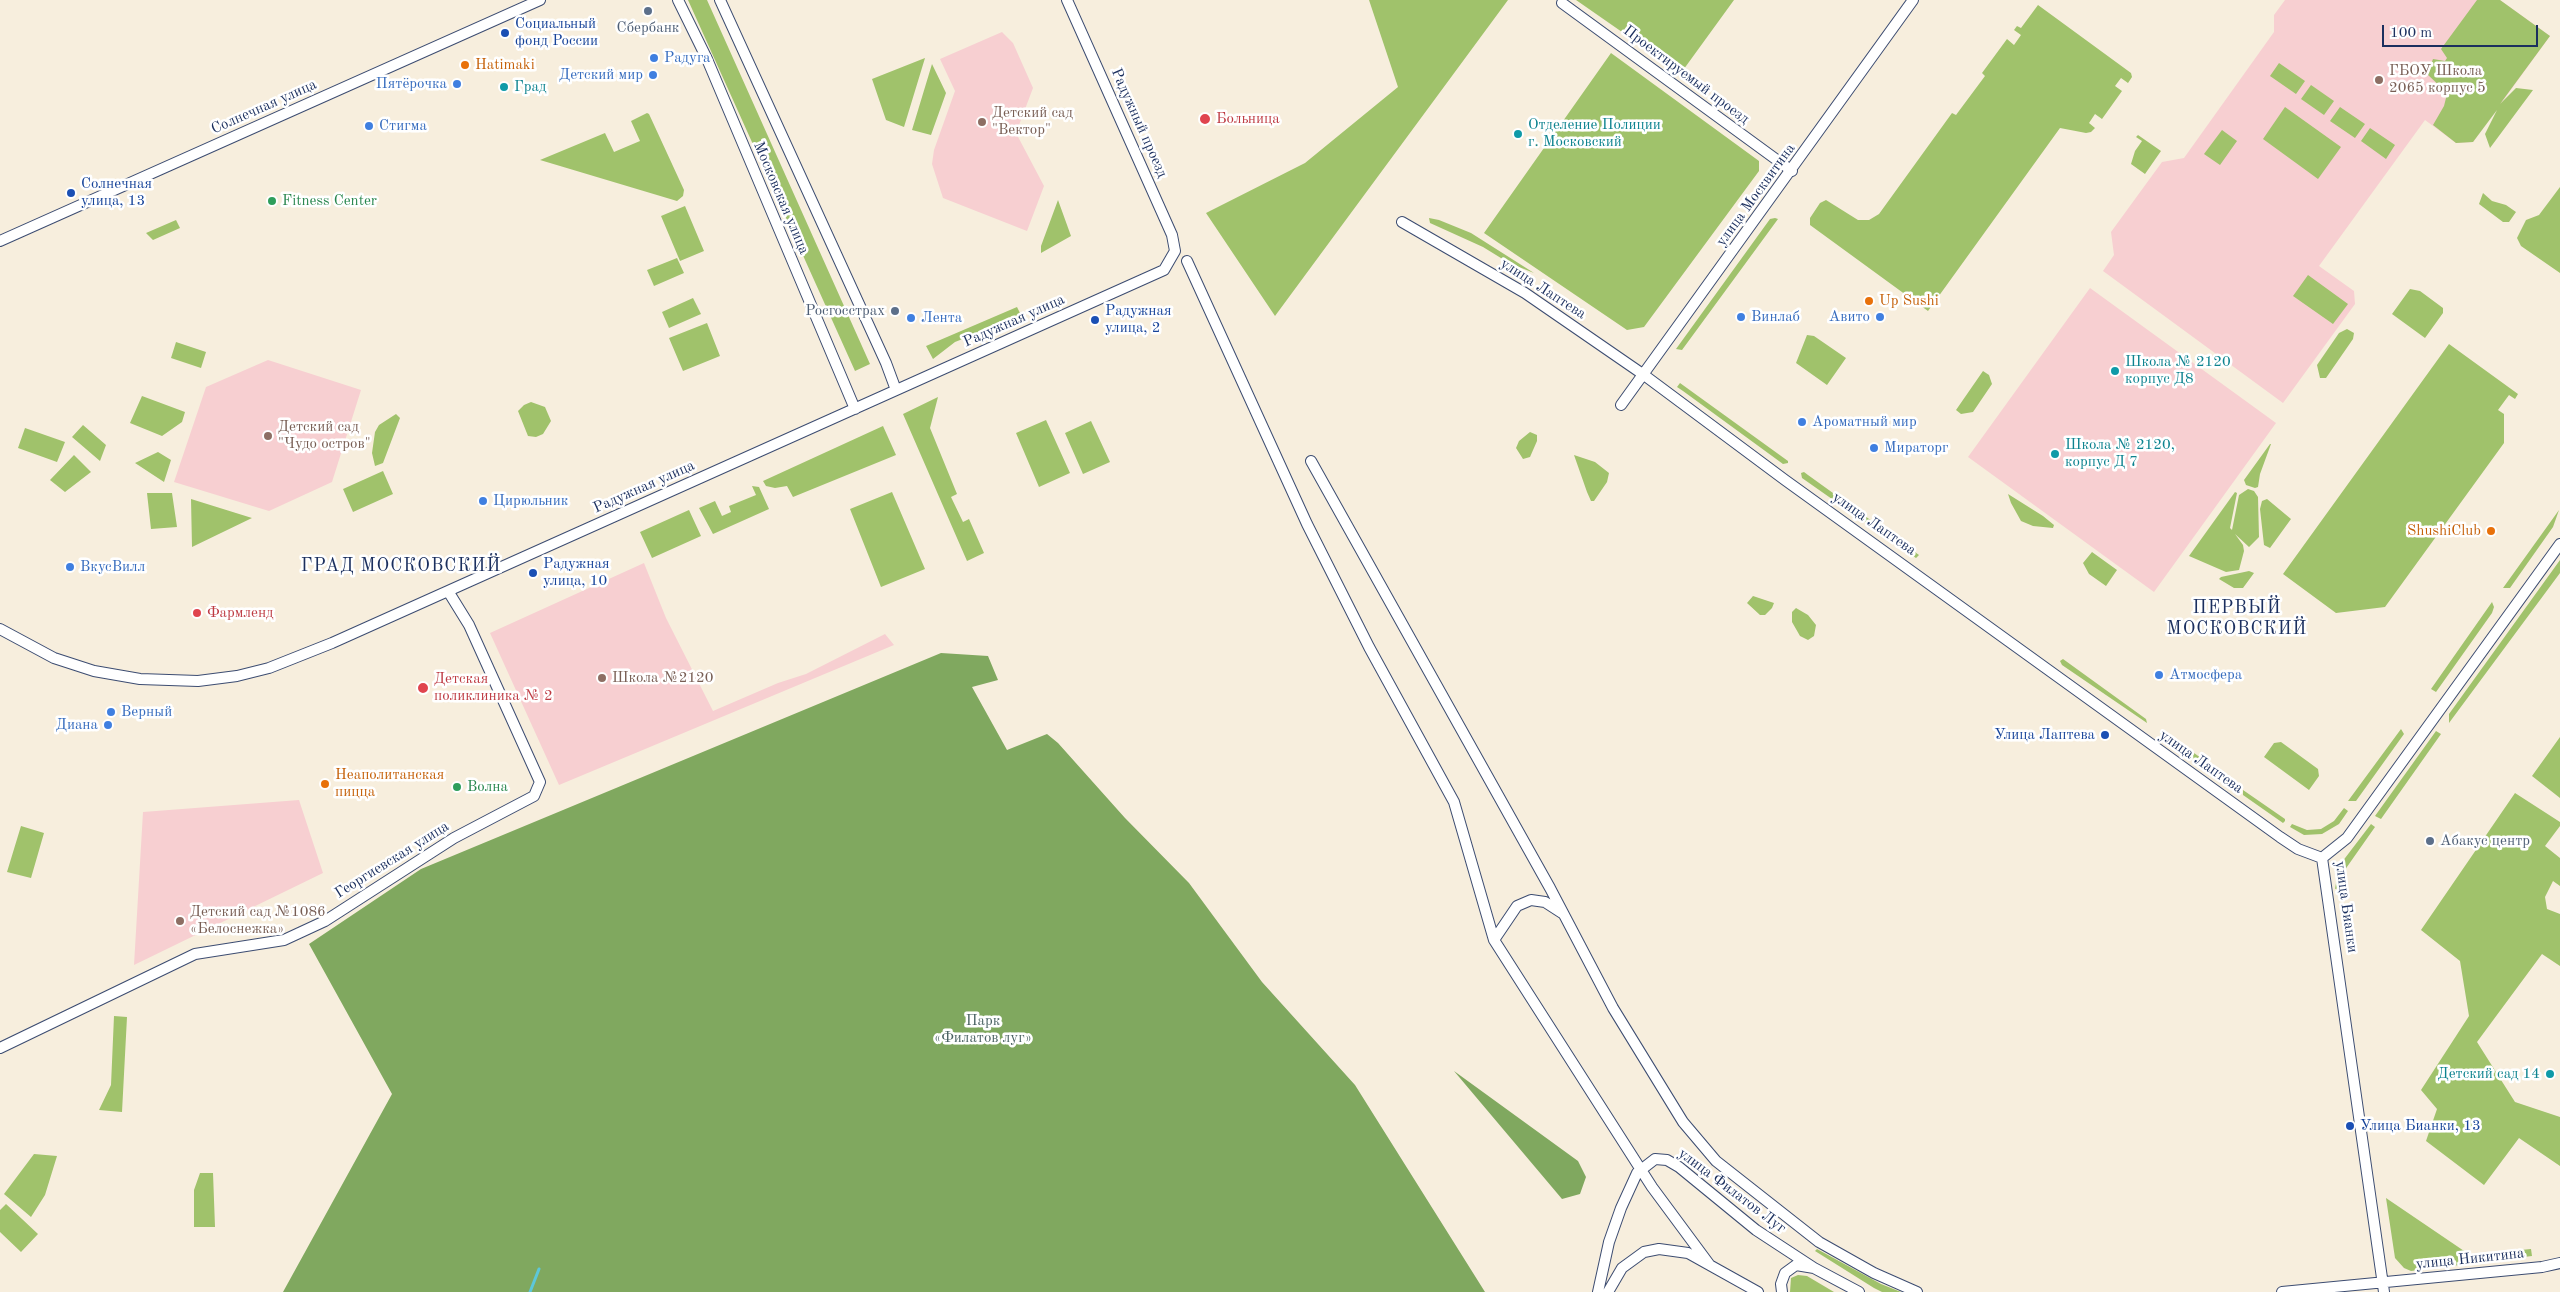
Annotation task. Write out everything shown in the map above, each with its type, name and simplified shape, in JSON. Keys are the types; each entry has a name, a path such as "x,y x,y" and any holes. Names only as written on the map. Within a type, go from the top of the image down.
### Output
{"street":[{"name":"Солнечная улица","path":"0,241 540,0"},
{"name":"Московская улица","path":"678,0 707,59 856,409"},
{"name":"Московская улица","path":"720,0 886,363 896,390"},
{"name":"Радужный проезд","path":"1068,0 1172,235 1175,244 1172,259"},
{"name":"улица Москвитина","path":"1621,405 1792,171 1913,0"},
{"name":"Проектируемый проезд","path":"1562,3 1792,171"},
{"name":"улица Лаптева","path":"1402,222 1525,293 1644,375 1785,480 2272,831 2298,849 2322,858"},
{"name":"Радужная улица","path":"0,630 54,658 94,671 147,680 198,681 237,676 286,663 1157,274 1167,268 1172,259"},
{"path":"1187,261 1307,524 1369,647 1454,802 1494,940 1652,1187 1709,1264"},
{"path":"1311,460 1628,1032 1683,1122 1716,1161 1819,1242 1874,1273 1917,1292"},
{"name":"улица Бианки","path":"2383,1287 2322,858 2355,828 2560,544"},
{"name":"Георгиевская улица","path":"0,1048 195,954 284,940 317,925 454,838 534,796 540,782 469,625 448,591"},
{"path":"1494,940 1517,906 1531,900 1545,902 1564,914"},
{"name":"улица Филатов Луг","path":"1598,1292 1609,1242 1621,1208 1637,1173 1655,1158 1667,1160 1679,1167 1756,1230 1814,1268"},
{"path":"1608,1292 1622,1268 1644,1252 1672,1249 1688,1253 1758,1292"},
{"name":"улица Никитина","path":"2282,1292 2383,1287 2542,1267 2560,1263"},
{"path":"1782,1292 1781,1284 1785,1273 1796,1265 1814,1268 1859,1292"}],"shaded area":[{"path":"2285,0 2500,0 2550,36 2473,142 2456,143 2425,120 2319,266 2354,291 2355,304 2283,403 2103,271 2114,255 2111,232 2162,162 2184,158 2274,32 2274,15"},
{"name":"Детский сад \"Вектор\"","path":"1002,32 1013,43 1033,88 1016,133 1044,186 1027,231 943,198 932,164 934,150 955,91 940,59"},
{"path":"2090,288 2276,423 2154,592 1968,457"},
{"name":"Детский сад \"Чудо остров\"","path":"268,360 361,390 332,482 269,511 174,482 206,387"},
{"name":"Школа №2120","path":"644,563 666,618 713,711 778,683 806,674 885,634 894,645 559,785 490,633"},
{"name":"Детский сад №1086 «Белоснежка»","path":"299,800 323,873 134,965 143,812"}],"green space":[{"path":"688,0 707,0 870,364 855,371"},
{"path":"1369,0 1508,0 1275,316 1206,213 1305,163 1398,87"},
{"path":"1576,0 1734,0 1681,73"},
{"path":"2477,0 2500,0 2550,36 2500,104 2516,88 2533,90 2490,148 2485,134 2497,110 2473,142 2456,143 2433,125 2444,106 2446,98 2444,90 2427,74 2433,59 2445,61 2447,58 2441,49"},
{"path":"2038,5 2131,73 2132,77 2128,83 2121,78 2115,86 2122,91 2102,119 2095,114 2089,123 2095,128 2091,132 2086,133 2060,128 1928,311 1810,225 1810,218 1820,203 1826,200 1858,220 1869,220 1879,214 1952,113 1956,115 1985,76 1982,73 2007,39 2014,45 2021,35 2014,30 2017,26 2021,28"},
{"path":"1611,53 1759,161 1759,171 1644,327 1627,330 1484,233"},
{"path":"925,58 904,127 886,120 872,79"},
{"path":"2279,63 2305,81 2296,94 2270,76"},
{"path":"932,64 946,93 931,135 912,130"},
{"path":"2311,85 2334,101 2324,115 2301,99"},
{"path":"2285,107 2341,147 2318,179 2263,139"},
{"path":"2340,107 2365,124 2355,138 2330,121"},
{"path":"647,113 684,190 683,196 677,201 540,160 605,133 614,152 640,141 631,121"},
{"path":"2370,128 2395,145 2386,159 2361,141"},
{"path":"2222,130 2237,141 2220,165 2204,154"},
{"path":"2138,135 2161,151 2145,174 2131,164 2135,151 2142,141 2136,137"},
{"path":"2560,187 2560,273 2521,246 2517,238 2526,220 2539,215"},
{"path":"2483,193 2492,201 2506,205 2516,212 2509,222 2503,222 2479,204"},
{"path":"1058,200 1071,236 1041,253 1041,246"},
{"path":"685,206 704,251 680,261 661,216"},
{"path":"1429,218 1471,233 1534,273 1509,263 1483,247 1430,223"},
{"path":"1770,219 1778,219 1682,350 1676,349"},
{"path":"176,220 180,228 153,240 146,233"},
{"path":"677,258 684,273 654,286 647,270"},
{"path":"2308,275 2348,304 2333,324 2293,296"},
{"path":"2410,289 2420,291 2443,308 2443,313 2425,338 2392,314"},
{"path":"693,298 701,314 669,328 662,312"},
{"path":"1017,307 1023,319 1003,323 955,342 933,359 926,346"},
{"path":"707,323 720,356 683,371 669,338"},
{"path":"2347,329 2354,333 2353,339 2326,378 2320,378 2317,365 2339,333"},
{"path":"1807,335 1814,336 1846,358 1827,385 1796,363"},
{"path":"176,342 206,352 201,368 171,358"},
{"path":"2449,344 2518,394 2515,399 2509,395 2498,410 2504,414 2504,443 2385,607 2336,613 2283,574"},
{"path":"1983,371 1989,375 1992,384 1973,412 1961,414 1956,410"},
{"path":"1680,383 1788,461 1788,463 1783,464 1677,387"},
{"path":"142,396 185,412 182,422 162,436 130,423"},
{"path":"938,397 930,428 957,494 951,497 963,522 969,519 984,553 967,561 903,414"},
{"path":"531,402 545,407 551,421 543,434 536,437 528,436 518,411 524,405"},
{"path":"396,414 400,418 383,463 375,466 372,453 375,432 379,425"},
{"path":"1046,420 1070,473 1039,487 1016,433"},
{"path":"1091,421 1110,462 1083,474 1065,433"},
{"path":"83,425 106,445 100,461 72,437"},
{"path":"883,426 896,455 793,497 787,486 775,488 766,486 763,481"},
{"path":"25,428 65,442 57,462 18,448"},
{"path":"1530,432 1537,435 1537,441 1530,457 1523,459 1516,448 1519,441"},
{"path":"2270,444 2260,474 2258,487 2246,485 2244,480"},
{"path":"158,452 171,460 164,482 135,463"},
{"path":"74,455 91,472 65,492 50,480"},
{"path":"1574,455 1595,462 1609,473 1607,482 1594,501 1591,501 1587,492"},
{"path":"383,471 393,494 353,512 343,489"},
{"path":"1804,472 1919,555 1916,558 1802,478 1801,473"},
{"path":"752,486 759,487 769,509 713,534 699,508 715,501 722,516 731,512 729,506 756,495"},
{"path":"2248,489 2254,491 2258,497 2259,537 2249,547 2235,534 2243,545 2244,551 2239,570 2226,572 2189,556 2235,492 2237,493 2230,528 2232,530 2239,495"},
{"path":"892,492 925,569 881,587 850,509"},
{"path":"147,493 172,493 177,527 151,529"},
{"path":"2008,494 2043,516 2054,525 2053,528 2033,526 2021,521"},
{"path":"191,499 252,518 192,547"},
{"path":"2267,499 2291,519 2270,548 2264,545 2260,509 2262,501"},
{"path":"689,510 701,536 652,558 640,532"},
{"path":"2559,510 2553,527 2510,588 2503,588"},
{"path":"2092,552 2117,570 2106,586 2089,574 2083,563"},
{"path":"2560,560 2560,573 2449,723 2449,714"},
{"path":"2249,571 2254,573 2243,588 2234,588 2219,579 2221,577"},
{"path":"1753,596 1774,603 1765,615 1760,615 1747,603"},
{"path":"2492,602 2494,607 2492,613 2436,692 2431,689"},
{"path":"1796,608 1808,615 1816,625 1814,636 1808,640 1800,636 1792,622 1792,612"},
{"name":"Парк «Филатов луг»","path":"941,653 988,656 998,680 972,687 1007,750 1047,734 1058,743 1125,818 1189,883 1262,982 1355,1085 1485,1292 283,1292 392,1094 309,944 421,869"},
{"path":"2063,659 2146,719 2147,723 2062,665 2060,661"},
{"path":"2401,729 2404,734 2356,801 2348,801"},
{"path":"2161,731 2230,779 2228,782 2222,780 2160,735"},
{"path":"2436,731 2441,734 2381,819 2375,816"},
{"path":"2560,737 2560,798 2532,776"},
{"path":"2281,742 2318,769 2319,776 2309,790 2264,757 2274,743"},
{"path":"2243,790 2285,819 2285,821 2283,823 2243,795"},
{"path":"2515,793 2560,822 2560,826 2545,846 2560,858 2560,886 2553,881 2545,897 2547,909 2560,914 2560,966 2542,954 2477,1042 2515,1102 2560,1117 2560,1166 2519,1138 2484,1185 2426,1141 2437,1109 2421,1090 2469,1016 2460,961 2421,930"},
{"path":"2344,808 2348,811 2339,824 2322,834 2304,835 2290,827 2292,824 2307,830 2321,829 2334,821"},
{"path":"2371,824 2375,827 2342,874 2339,888 2335,889 2339,866"},
{"path":"21,826 44,833 31,878 7,872"},
{"path":"114,1016 127,1017 122,1112 99,1110 111,1085"},
{"path":"1454,1071 1578,1161 1586,1177 1580,1194 1562,1199"},
{"path":"34,1154 57,1156 45,1195 31,1217 4,1194"},
{"path":"200,1173 213,1173 215,1227 194,1227 194,1190"},
{"path":"2386,1198 2470,1255 2531,1249 2532,1256 2411,1271 2404,1268 2395,1258"},
{"path":"6,1204 38,1234 21,1252 0,1232 0,1210"},
{"path":"1817,1249 1881,1284 1901,1292 1882,1292 1874,1288 1815,1251"},
{"path":"1798,1275 1807,1276 1834,1292 1790,1292 1791,1278"}],"waterway":[{"path":"530,1292 539,1269"}],"place":[{"name":"Сбербанк","path":"648,11"},
{"name":"Социальный фонд России","path":"505,33"},
{"name":"Радуга","path":"654,58"},
{"name":"Hatimaki","path":"465,65"},
{"name":"Детский мир","path":"653,75"},
{"name":"ГБОУ Школа 2065 корпус 5","path":"2379,80"},
{"name":"Пятёрочка","path":"457,84"},
{"name":"Град","path":"504,87"},
{"name":"Больница","path":"1205,119"},
{"name":"Детский сад \"Вектор\"","path":"982,122"},
{"name":"Стигма","path":"369,126"},
{"name":"Отделение Полиции г. Московский","path":"1518,134"},
{"name":"Солнечная улица, 13","path":"71,193"},
{"name":"Fitness Center","path":"272,201"},
{"name":"Up Sushi","path":"1869,301"},
{"name":"Росгосстрах","path":"895,311"},
{"name":"Винлаб","path":"1741,317"},
{"name":"Авито","path":"1880,317"},
{"name":"Лента","path":"911,318"},
{"name":"Радужная улица, 2","path":"1095,320"},
{"name":"Школа № 2120 корпус Д8","path":"2115,371"},
{"name":"Ароматный мир","path":"1802,422"},
{"name":"Детский сад \"Чудо остров\"","path":"268,436"},
{"name":"Мираторг","path":"1874,448"},
{"name":"Школа № 2120, корпус Д 7","path":"2055,454"},
{"name":"Цирюльник","path":"483,501"},
{"name":"ShushiClub","path":"2491,531"},
{"name":"ВкусВилл","path":"70,567"},
{"name":"Радужная улица, 10","path":"533,573"},
{"name":"Фармленд","path":"197,613"},
{"name":"Атмосфера","path":"2159,675"},
{"name":"Школа №2120","path":"602,678"},
{"name":"Детская поликлиника № 2","path":"423,688"},
{"name":"Верный","path":"111,712"},
{"name":"Диана","path":"108,725"},
{"name":"Улица Лаптева","path":"2105,735"},
{"name":"Неаполитанская пицца","path":"325,784"},
{"name":"Волна","path":"457,787"},
{"name":"Абакус центр","path":"2430,841"},
{"name":"Детский сад №1086 «Белоснежка»","path":"180,921"},
{"name":"Детский сад 14","path":"2550,1074"},
{"name":"Улица Бианки, 13","path":"2350,1126"}],"district":[{"name":"ГРАД МОСКОВСКИЙ","path":"401,566"},
{"name":"ПЕРВЫЙ МОСКОВСКИЙ","path":"2237,618"}]}
